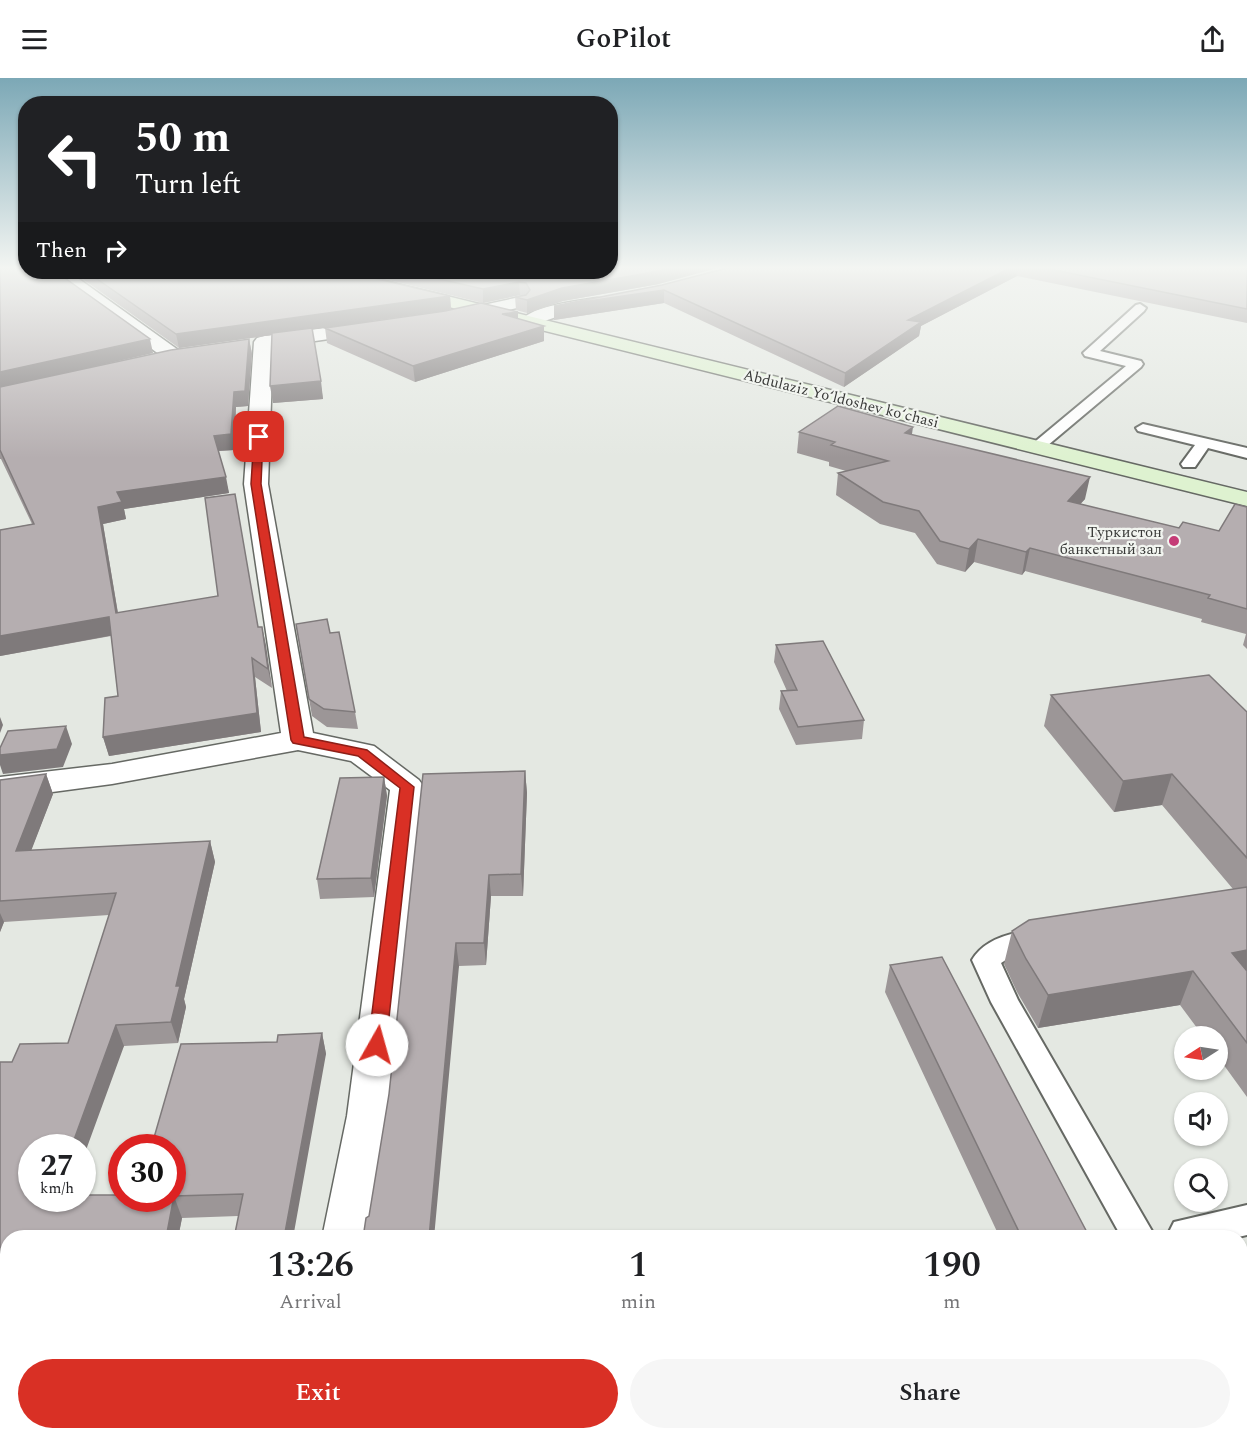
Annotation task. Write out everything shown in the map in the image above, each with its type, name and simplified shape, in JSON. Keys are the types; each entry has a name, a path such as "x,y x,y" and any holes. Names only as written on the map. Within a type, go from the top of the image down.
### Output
{"main road":[{"name":"Abdulaziz Yoʻldoshev koʻchasi","path":"568,331 1247,499"},
{"name":"Abdulaziz Yoʻldoshev koʻchasi","path":"635,331 1212,470"}],"street":[{"path":"139,331 174,356"},
{"path":"298,740 256,484 253,344 355,331"},
{"path":"151,361 197,352"},
{"path":"0,788 112,774 298,740 362,753 407,787 369,1116 348,1230"}],"lane":[{"path":"1036,448 1136,364 1090,353 1115,331"},
{"path":"1143,428 1247,453"},
{"path":"1189,464 1204,443"},
{"path":"1060,936 1013,942 986,960 1005,1002 1135,1230"},
{"path":"1200,1230 1247,1220"}],"building":[{"path":"0,331 138,331 150,339 0,372"},
{"path":"171,331 201,331 176,334"},
{"path":"312,331 321,381 270,386 272,333"},
{"path":"331,331 529,331 413,366"},
{"path":"752,331 908,331 845,373"},
{"path":"249,339 245,391 234,392 231,434 214,436 226,477 117,492 122,502 98,507 116,613 218,596 205,498 235,494 258,627 262,627 268,669 252,658 257,713 103,737 105,698 118,696 109,617 0,636 0,530 34,524 0,450 0,387 171,350"},
{"path":"838,406 913,427 905,433 1090,477 1068,501 1179,528 1183,522 1219,531 1235,504 1247,507 1247,609 1208,598 1210,595 1030,548 1026,552 978,539 969,549 940,541 919,511 883,502 838,473 888,461 831,445 835,442 799,432"},
{"path":"327,619 330,633 339,632 355,712 324,709 309,699 296,624"},
{"path":"823,641 864,720 798,727 781,691 797,690 776,645"},
{"path":"1209,675 1247,712 1247,858 1172,774 1123,781 1051,695"},
{"path":"66,726 57,749 0,755 0,748 8,731"},
{"path":"525,771 521,874 489,875 484,943 456,943 430,1230 364,1230 366,1218 369,1216 389,1094 423,774"},
{"path":"46,774 16,851 210,841 176,986 180,986 171,1022 116,1025 76,1134 18,1134 18,1212 96,1212 96,1195 108,1195 108,1212 171,1212 168,1230 0,1230 0,1062 12,1062 20,1044 68,1043 116,893 0,901 0,780"},
{"path":"384,777 371,878 317,879 340,778"},
{"path":"1247,887 1247,950 1232,953 1247,971 1247,1043 1193,971 1048,995 1012,931 1029,920"},
{"path":"942,957 1086,1230 1018,1230 890,965"},
{"path":"322,1033 285,1230 236,1230 243,1194 186,1196 186,1134 155,1134 181,1044 277,1042 278,1035"}],"place":[{"name":"Туркистон банкетный зал","path":"1174,541"}],"route":[{"path":"259,437 256,484 298,740 362,753 407,787 377,1045"}]}
